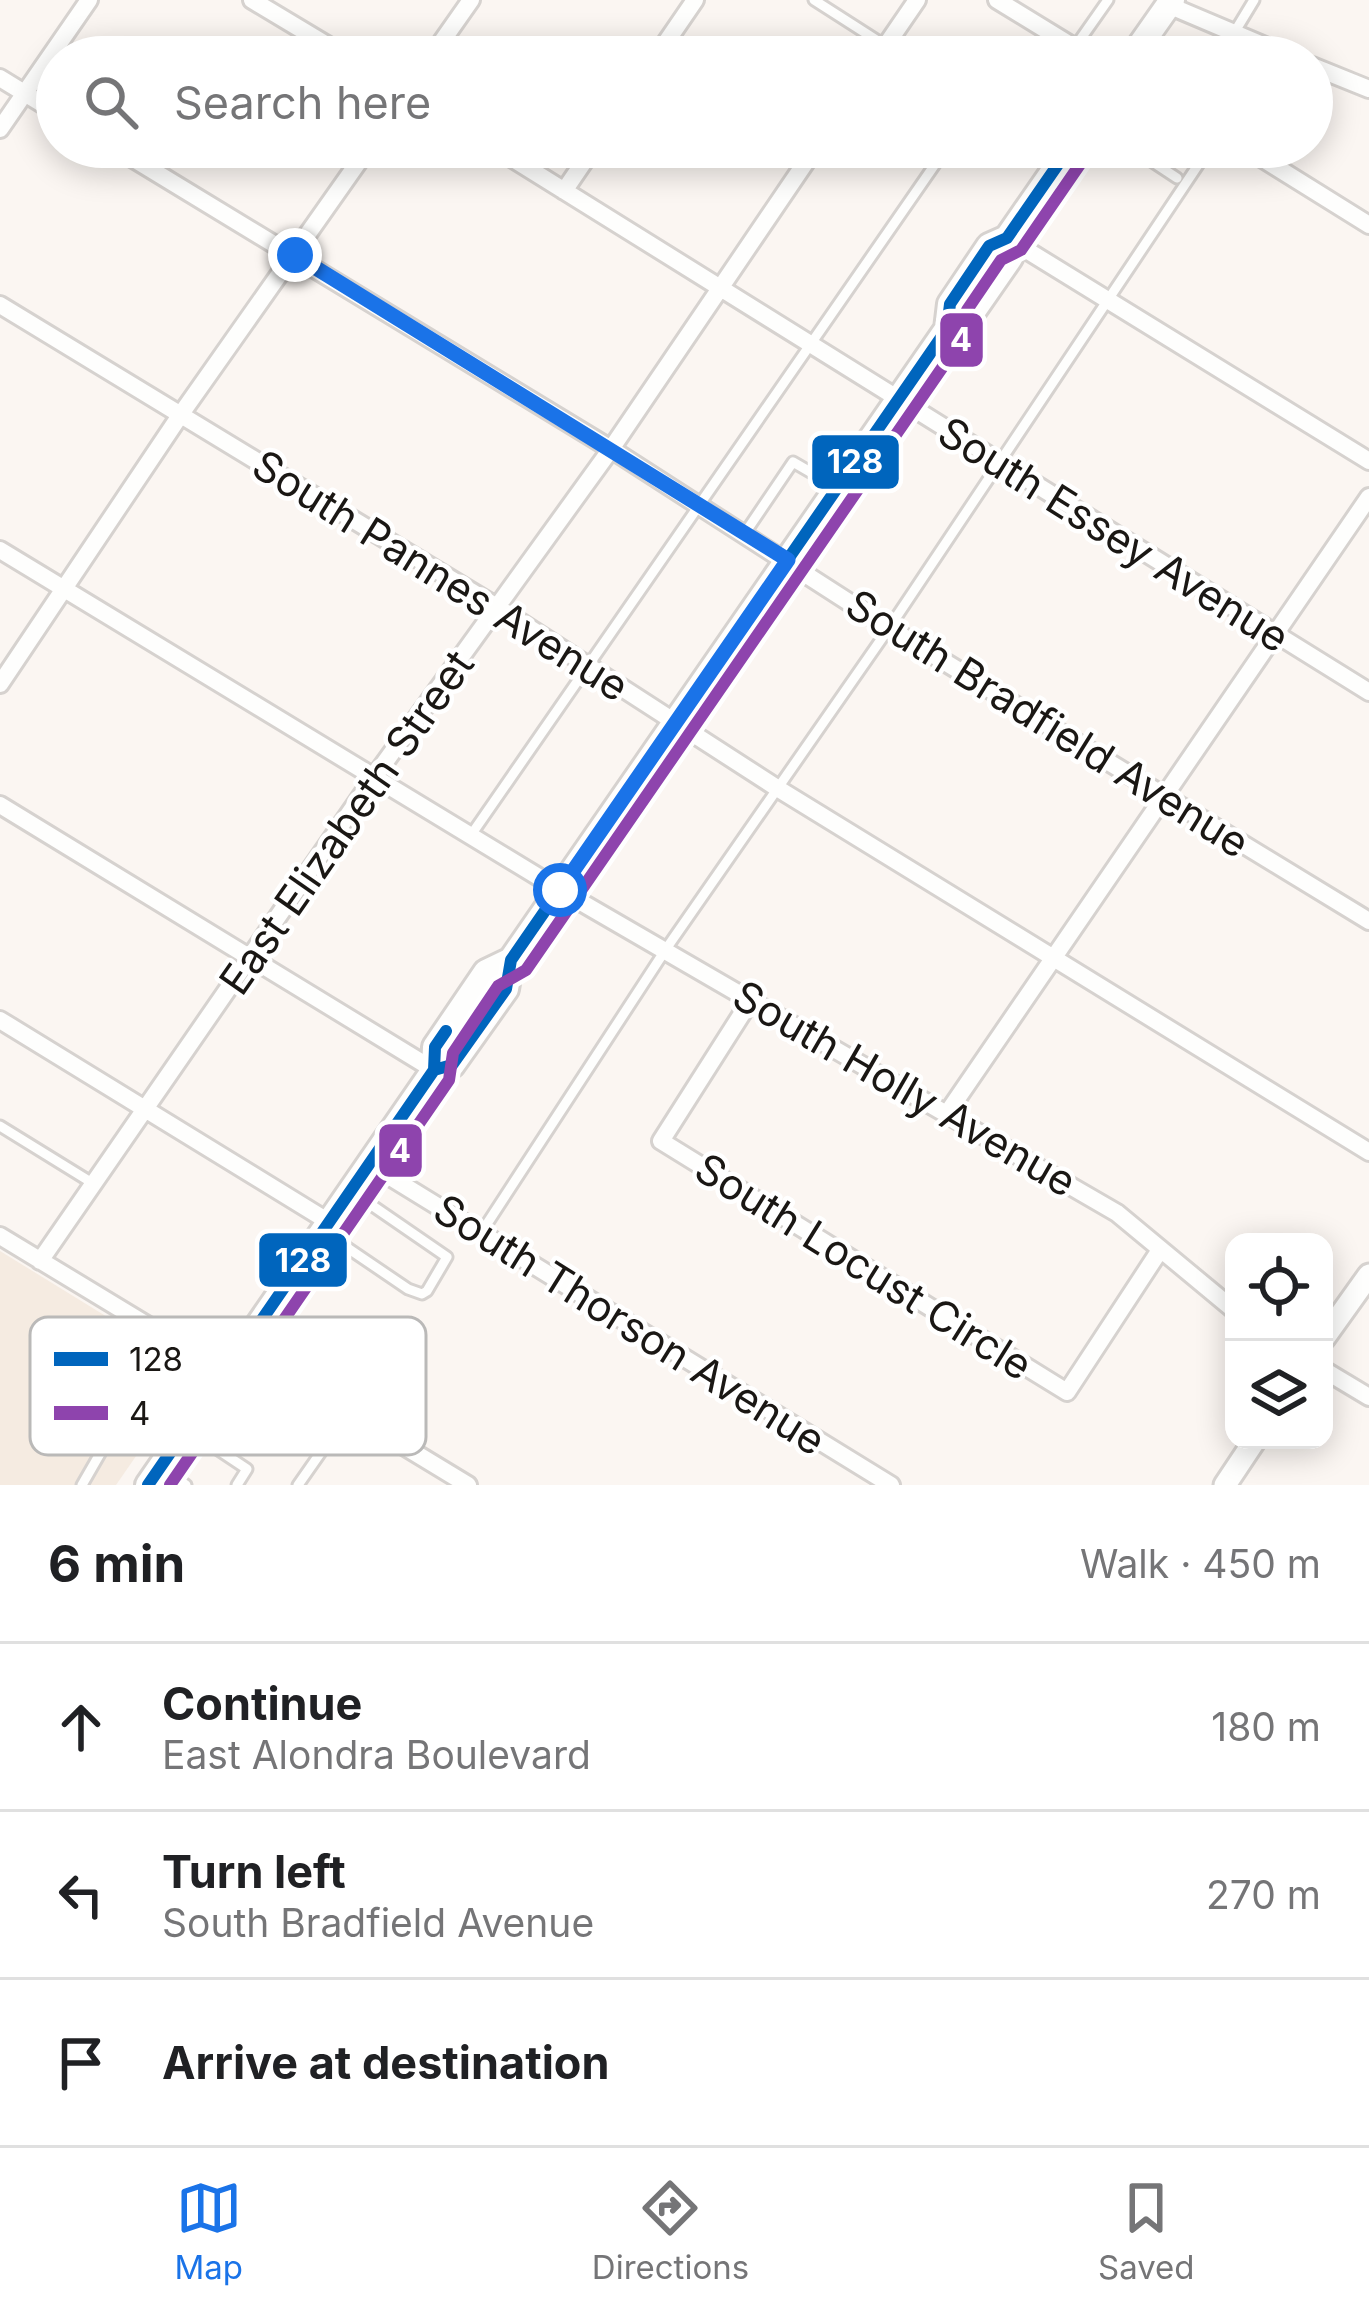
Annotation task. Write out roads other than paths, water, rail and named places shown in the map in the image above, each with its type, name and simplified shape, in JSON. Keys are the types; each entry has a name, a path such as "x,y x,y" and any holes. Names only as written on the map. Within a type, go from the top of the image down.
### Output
{"main road":[{"path":"1147,36 1170,3"},
{"path":"265,1317 434,1070 452,1065 506,989 511,960 947,329 950,304 989,246 1007,238 1048,168"}],"street":[{"path":"64,36 89,0"},
{"path":"252,0 312,36"},
{"path":"446,36 471,0"},
{"path":"670,36 695,0"},
{"path":"892,36 917,0"},
{"path":"998,0 1056,36"},
{"path":"1170,3 1241,36"},
{"path":"1333,74 1369,89"},
{"path":"0,129 36,77"},
{"path":"0,78 36,101"},
{"name":"South Bradfield Avenue","path":"149,168 1369,921"},
{"path":"0,684 181,414 355,168"},
{"name":"South Essey Avenue","path":"527,168 1369,692"},
{"path":"564,191 580,168"},
{"name":"East Elizabeth Street","path":"40,1261 375,776 611,449 802,168"},
{"path":"1278,168 1369,225"},
{"path":"1007,238 1369,461"},
{"name":"South Pannes Avenue","path":"0,304 497,607 777,788 1369,1152"},
{"path":"948,1112 1369,497"},
{"name":"South Holly Avenue","path":"0,550 560,890 1117,1214 1225,1303"},
{"path":"0,806 434,1070"},
{"name":"South Locust Circle","path":"752,998 661,1141 1067,1392 1160,1250"},
{"path":"0,1020 326,1227"},
{"name":"South Thorson Avenue","path":"369,1164 891,1485"},
{"path":"0,1236 133,1317"},
{"path":"1333,1326 1369,1274"},
{"path":"1333,1375 1369,1397"},
{"path":"1225,1485 1249,1449"},
{"path":"412,1455 468,1485"}],"lane":[{"path":"814,0 862,36"},
{"path":"1090,36 1108,0"},
{"path":"1234,33 1254,0"},
{"path":"471,835 933,168"},
{"path":"1162,168 1177,178"},
{"path":"481,1233 666,949 889,628 1196,168"},
{"path":"745,533 793,462 836,487"},
{"path":"0,1126 94,1184"},
{"path":"326,1227 408,1289 427,1291 447,1257 350,1191"},
{"path":"82,1485 99,1455"},
{"path":"226,1455 247,1469 237,1485"},
{"path":"298,1485 319,1455"},
{"path":"154,1476 186,1485"}]}
